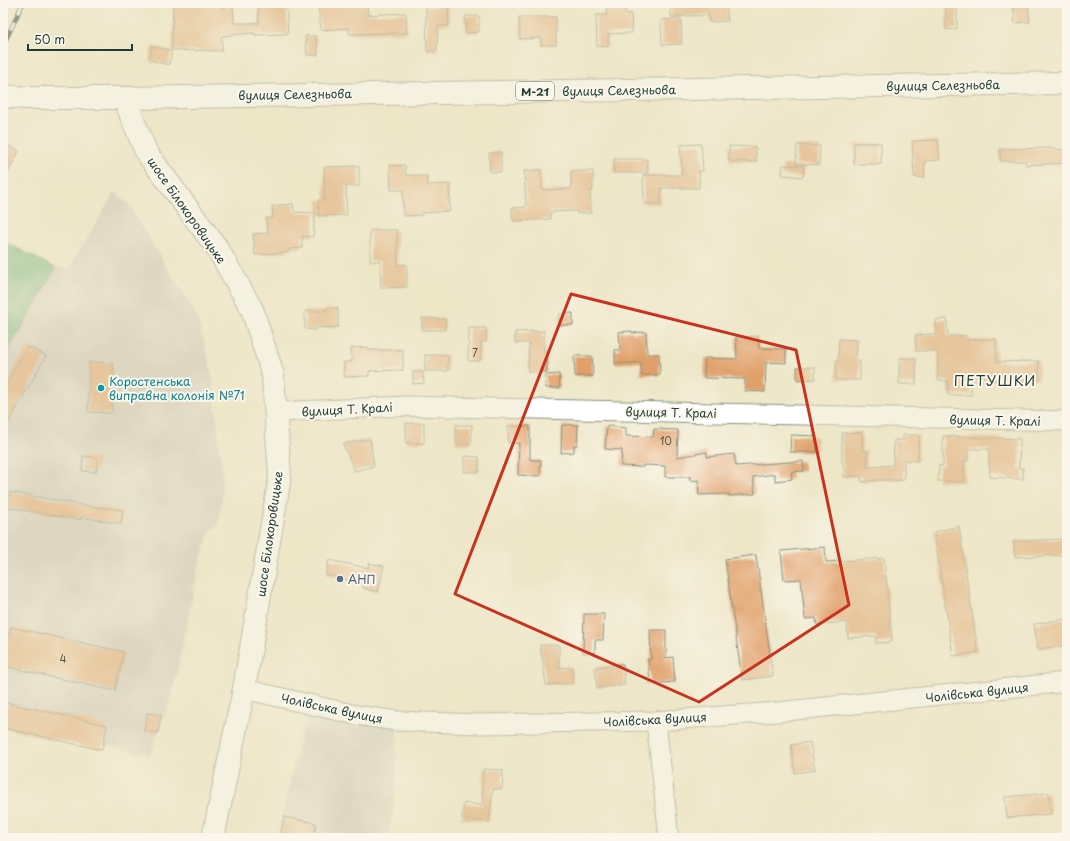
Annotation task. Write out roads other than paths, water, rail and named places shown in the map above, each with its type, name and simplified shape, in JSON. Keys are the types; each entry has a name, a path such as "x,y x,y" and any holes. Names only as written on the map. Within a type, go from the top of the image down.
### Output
{"main road":[{"name":"вулиця Селезньова","path":"3,96 124,98 1067,83"},
{"name":"шосе Білокоровицьке","path":"124,98 146,152 217,248 252,309 273,375 280,477 244,689 213,838"}],"street":[{"name":"вулиця Т. Кралі","path":"276,412 408,406 1067,421"},
{"name":"Чолівська вулиця","path":"244,689 356,715 397,721 480,724 656,721 777,712 1067,682"},
{"path":"656,721 669,838"}],"railway":[{"path":"3,46 23,3"}],"place":[{"name":"Коростенська виправна колонія №71","path":"101,388"},
{"name":"АНП","path":"340,579"}],"district":[{"name":"ПЕТУШКИ","path":"995,380"}]}
